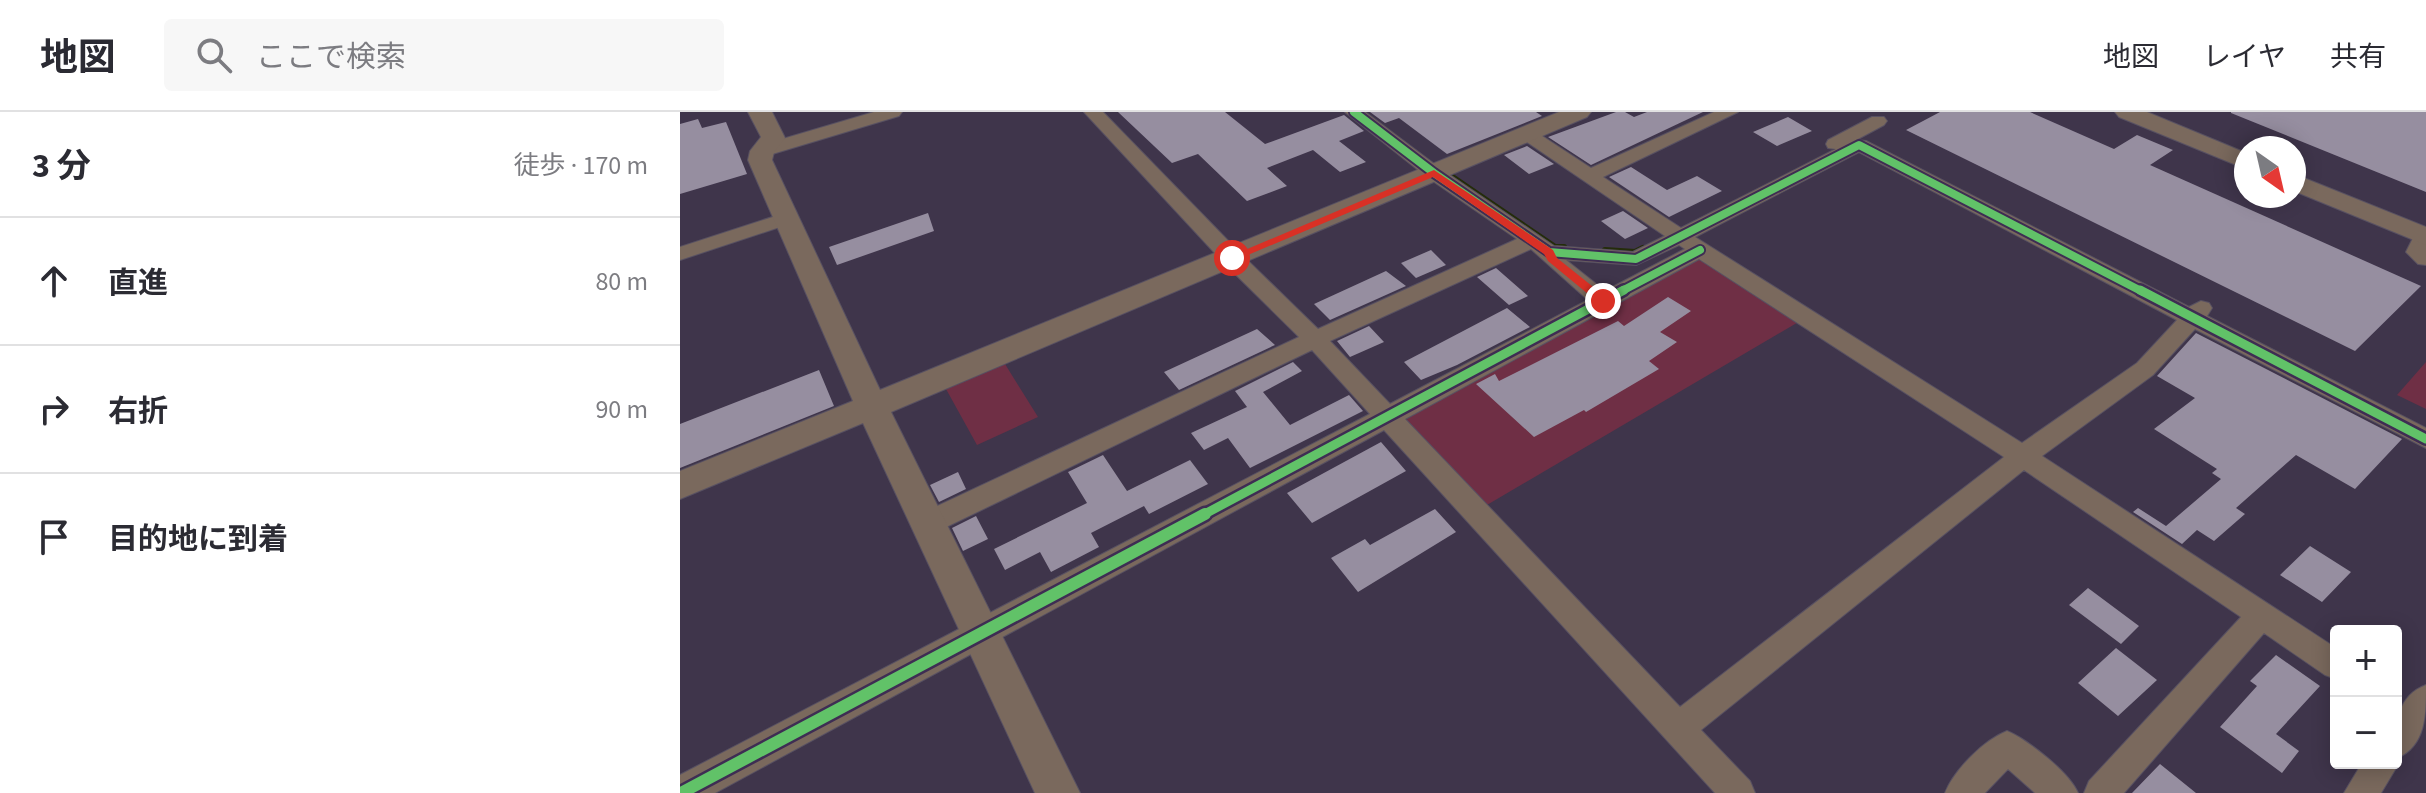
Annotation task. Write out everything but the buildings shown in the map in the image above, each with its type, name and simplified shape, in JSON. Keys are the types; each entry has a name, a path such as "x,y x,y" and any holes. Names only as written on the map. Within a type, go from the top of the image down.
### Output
{"street":[{"path":"760,112 773,138 762,151 760,160 872,407 1058,793"},
{"path":"762,151 893,112"},
{"path":"1093,112 1232,258 1315,339 1738,793"},
{"path":"1354,112 1558,238 1631,244 1684,238"},
{"path":"1380,112 1443,169 1541,246 1552,259 1603,301"},
{"path":"680,486 1579,112"},
{"path":"1591,175 1729,112"},
{"path":"2127,112 2234,157"},
{"path":"681,793 1603,301 1684,238 1860,122 2196,313 2204,322 2426,439"},
{"path":"1527,134 2023,456 2330,661"},
{"path":"928,523 1315,339 1541,246 1636,259 1684,238 1859,145 2196,313 2426,423"},
{"path":"2306,188 2425,244"},
{"path":"680,254 788,218"},
{"path":"1677,729 2023,456 2145,369 2196,313"},
{"path":"2101,793 2261,616"},
{"path":"2402,730 2412,707"},
{"path":"1962,793 2007,747 2061,793"},
{"path":"2361,793 2378,769"}],"shaded area":[{"path":"1700,250 1807,317 1475,512 1391,422"},
{"path":"2426,362 2426,409 2397,395"},
{"path":"1005,364 1038,417 977,445 946,389"}],"waterway":[{"path":"1448,174 1555,247 1564,247"},
{"path":"1605,250 1635,252 1643,248"}],"cycle path":[{"path":"1354,112 1434,173 1549,252 1636,259 1859,145 2426,439"},
{"path":"681,793 1700,250"}],"route":[{"path":"1232,258 1434,173 1549,252 1552,259 1603,301"}]}
